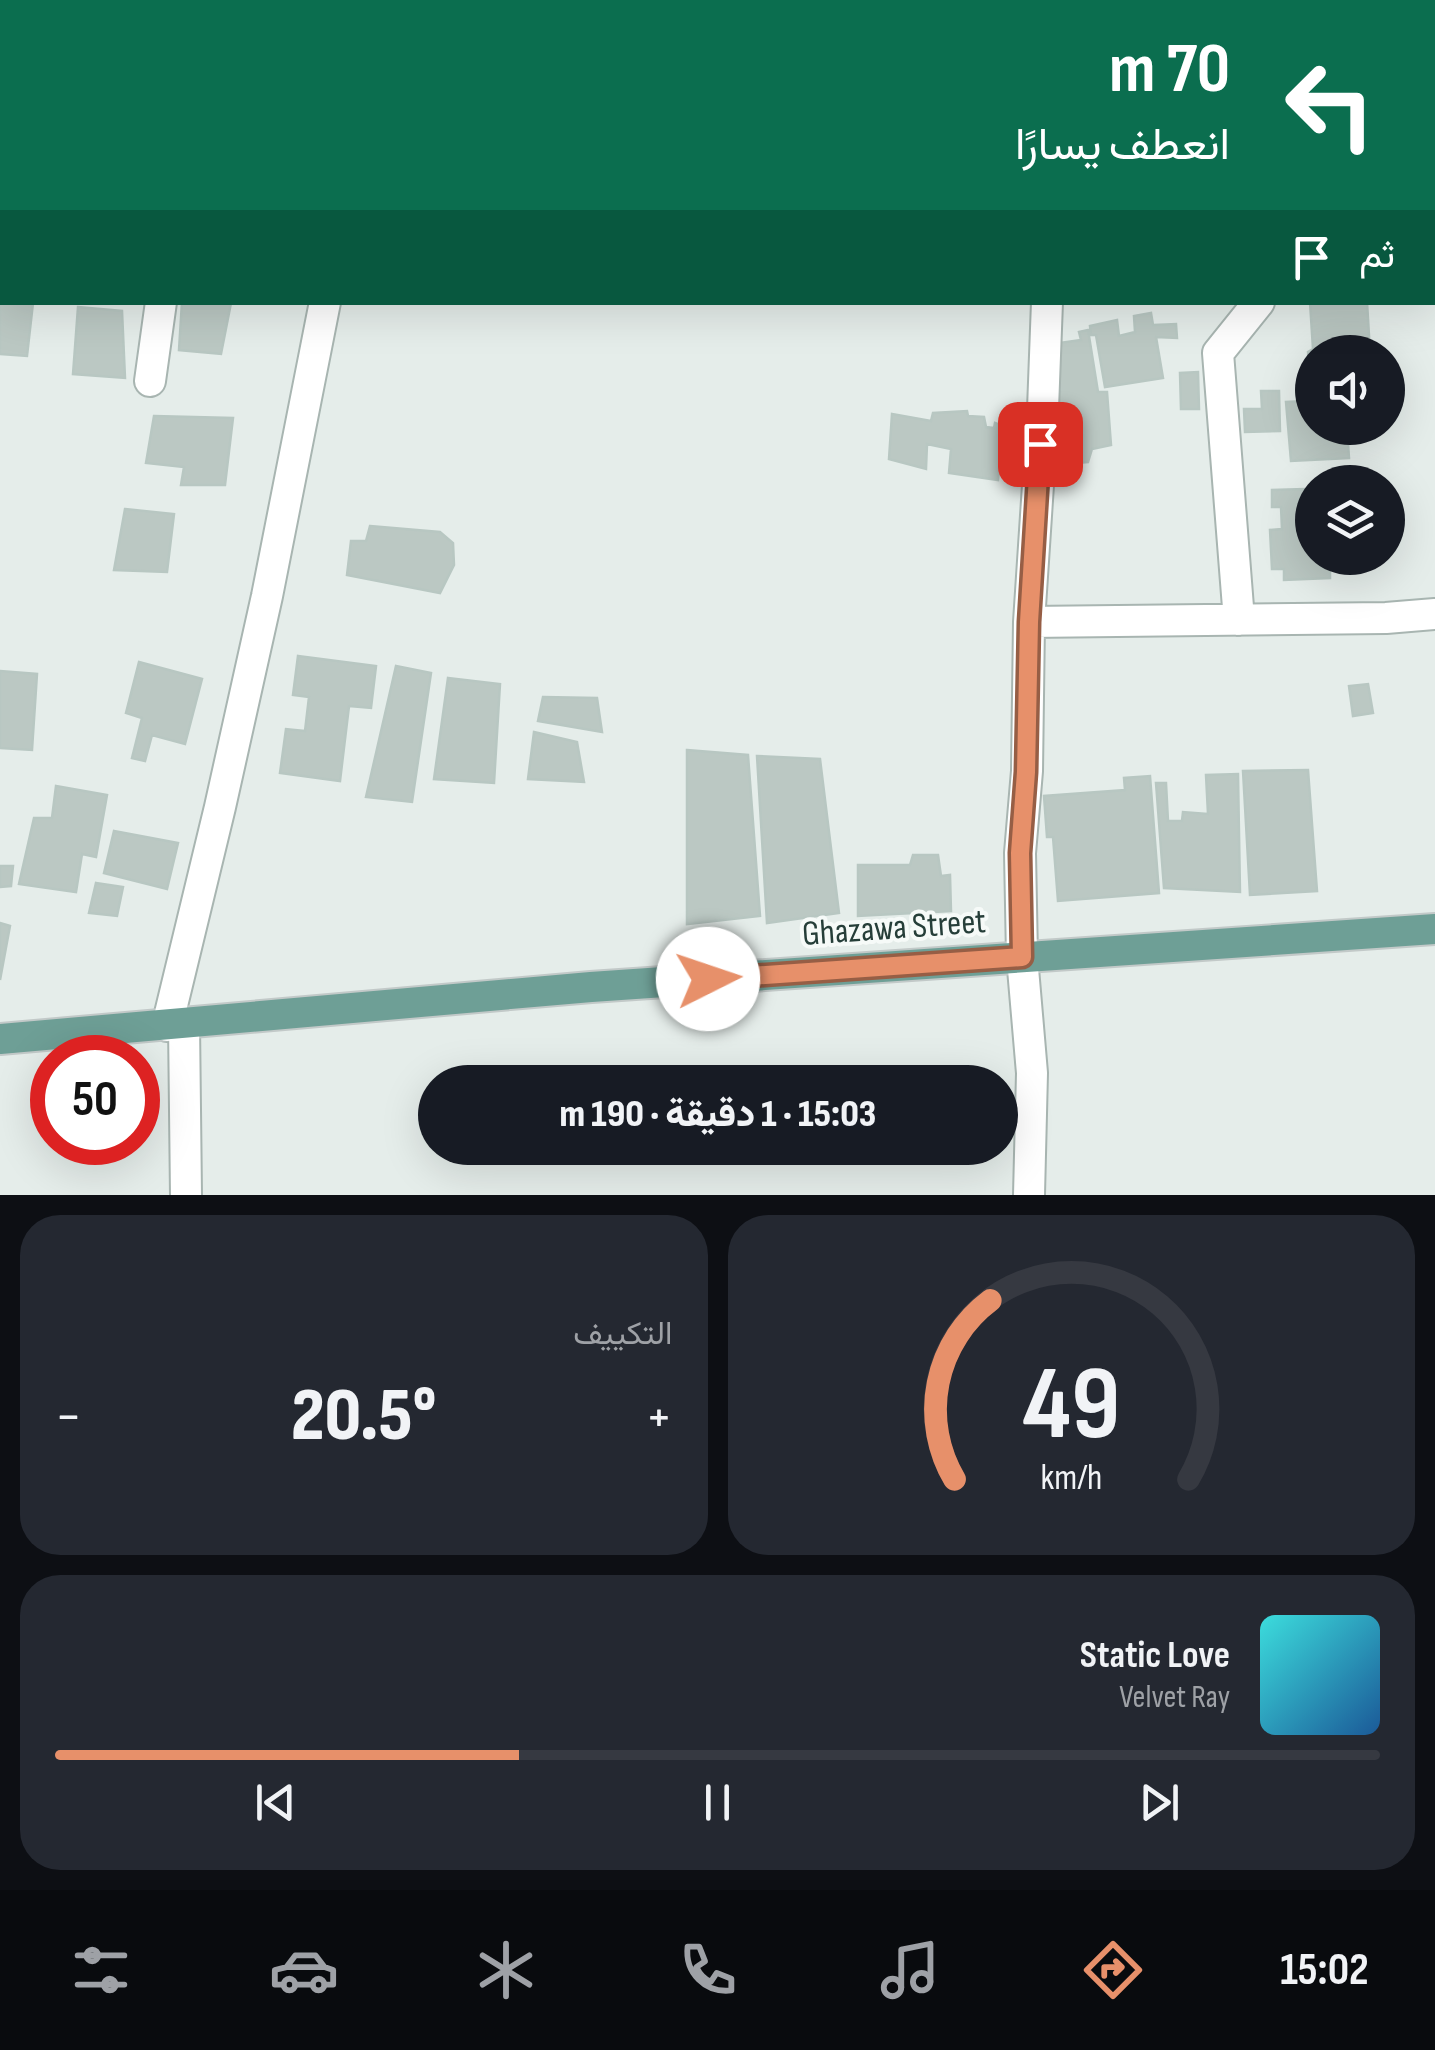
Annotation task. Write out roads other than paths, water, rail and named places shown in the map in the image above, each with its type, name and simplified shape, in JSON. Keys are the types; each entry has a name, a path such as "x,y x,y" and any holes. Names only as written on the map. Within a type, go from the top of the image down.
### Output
{"main road":[{"name":"Ghazawa Street","path":"0,1039 591,987 1435,930"}],"street":[{"path":"150,381 161,305"},
{"path":"186,1195 175,1025 324,305"},
{"path":"1029,1195 1032,1073 1022,957 1020,853 1047,305"},
{"path":"1239,620 1218,353 1258,305"},
{"path":"1029,622 1386,618 1435,614"}]}
